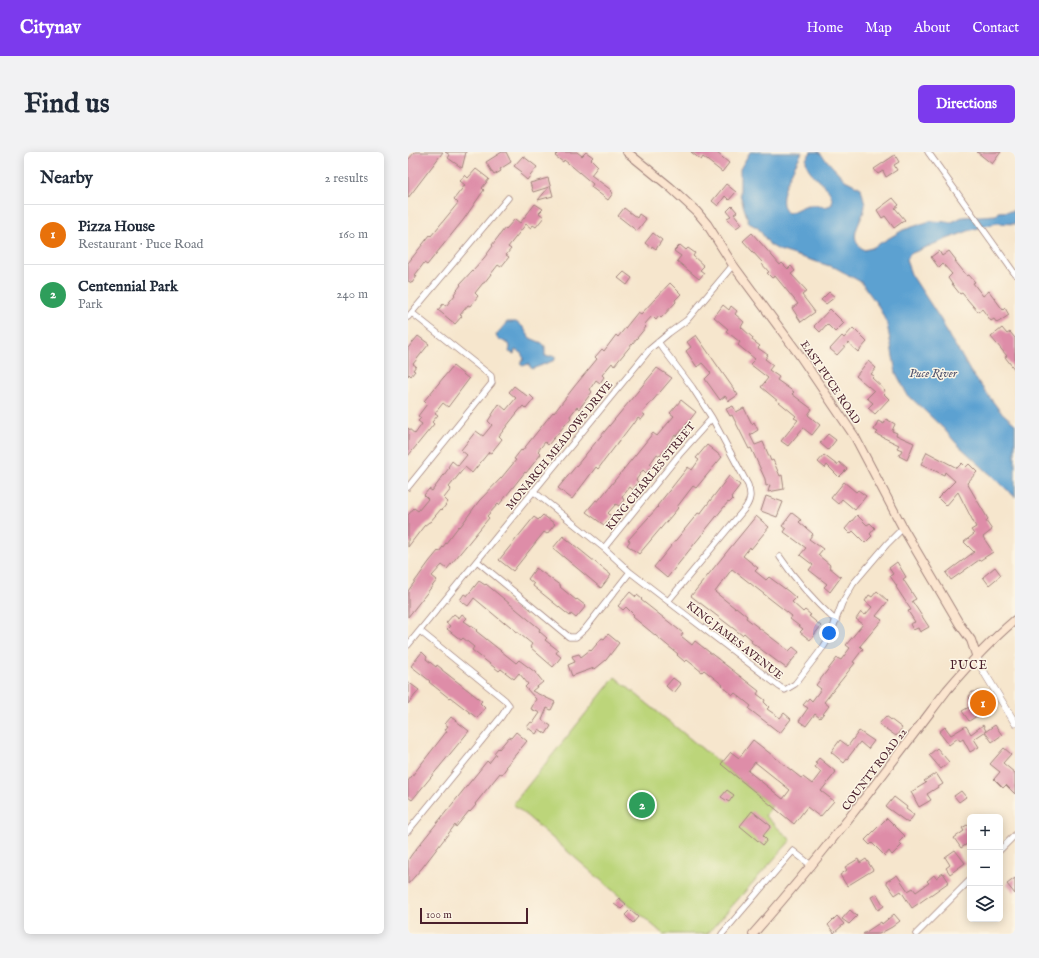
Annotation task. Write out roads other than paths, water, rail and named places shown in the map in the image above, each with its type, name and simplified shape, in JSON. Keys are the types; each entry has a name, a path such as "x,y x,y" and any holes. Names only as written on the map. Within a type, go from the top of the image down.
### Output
{"main road":[{"name":"EAST PUCE ROAD","path":"627,152 675,191 697,212 707,224 733,265 798,353 855,437 903,528 960,625 971,640 976,655"},
{"name":"COUNTY ROAD 22","path":"753,934 812,866 854,814 947,690 976,655 1015,620"}],"street":[{"path":"928,152 1015,274"},
{"path":"408,487 492,383 491,376 410,315 508,198"},
{"name":"MONARCH MEADOWS DRIVE","path":"408,645 650,349 687,320 733,265"},
{"path":"658,342 692,387 712,418 748,485 751,494 746,507 668,600"},
{"name":"KING CHARLES STREET","path":"604,548 679,455 712,418"},
{"name":"KING JAMES AVENUE","path":"534,491 604,548 630,572 785,690 795,684 824,646 842,604 853,584 887,544 903,528"},
{"path":"780,557 788,569 818,604 836,621"},
{"path":"477,561 569,637 576,637 585,629 630,572"},
{"path":"408,831 502,717 509,705 505,700 420,631"},
{"path":"976,655 981,667 1015,723"},
{"path":"1003,847 1015,835"},
{"path":"722,934 793,851 812,866"},
{"path":"916,934 967,883"}],"water":[{"name":"Puce River","path":"750,152 802,152 784,192 784,207 788,213 807,205 826,207 832,204 832,197 829,191 810,171 807,165 806,159 811,152 819,152 845,180 861,188 865,206 855,235 859,245 864,250 872,248 903,230 930,221 952,222 962,217 996,215 998,212 1015,211 1015,224 997,223 971,230 910,254 906,260 911,274 941,320 970,371 1000,411 1015,424 1015,497 956,443 944,429 907,394 896,373 887,324 879,307 861,282 836,268 779,250 770,245 758,228 749,223 740,194 740,169"},
{"path":"507,322 516,322 523,327 530,338 542,343 545,346 545,356 555,356 555,360 532,369 528,364 523,366 520,364 524,359 521,353 515,350 514,354 509,352 509,344 497,338 496,335"}],"place":[{"name":"Pizza House","path":"983,703"},
{"name":"Centennial Park","path":"642,805"}],"district":[{"name":"PUCE","path":"969,665"}]}
